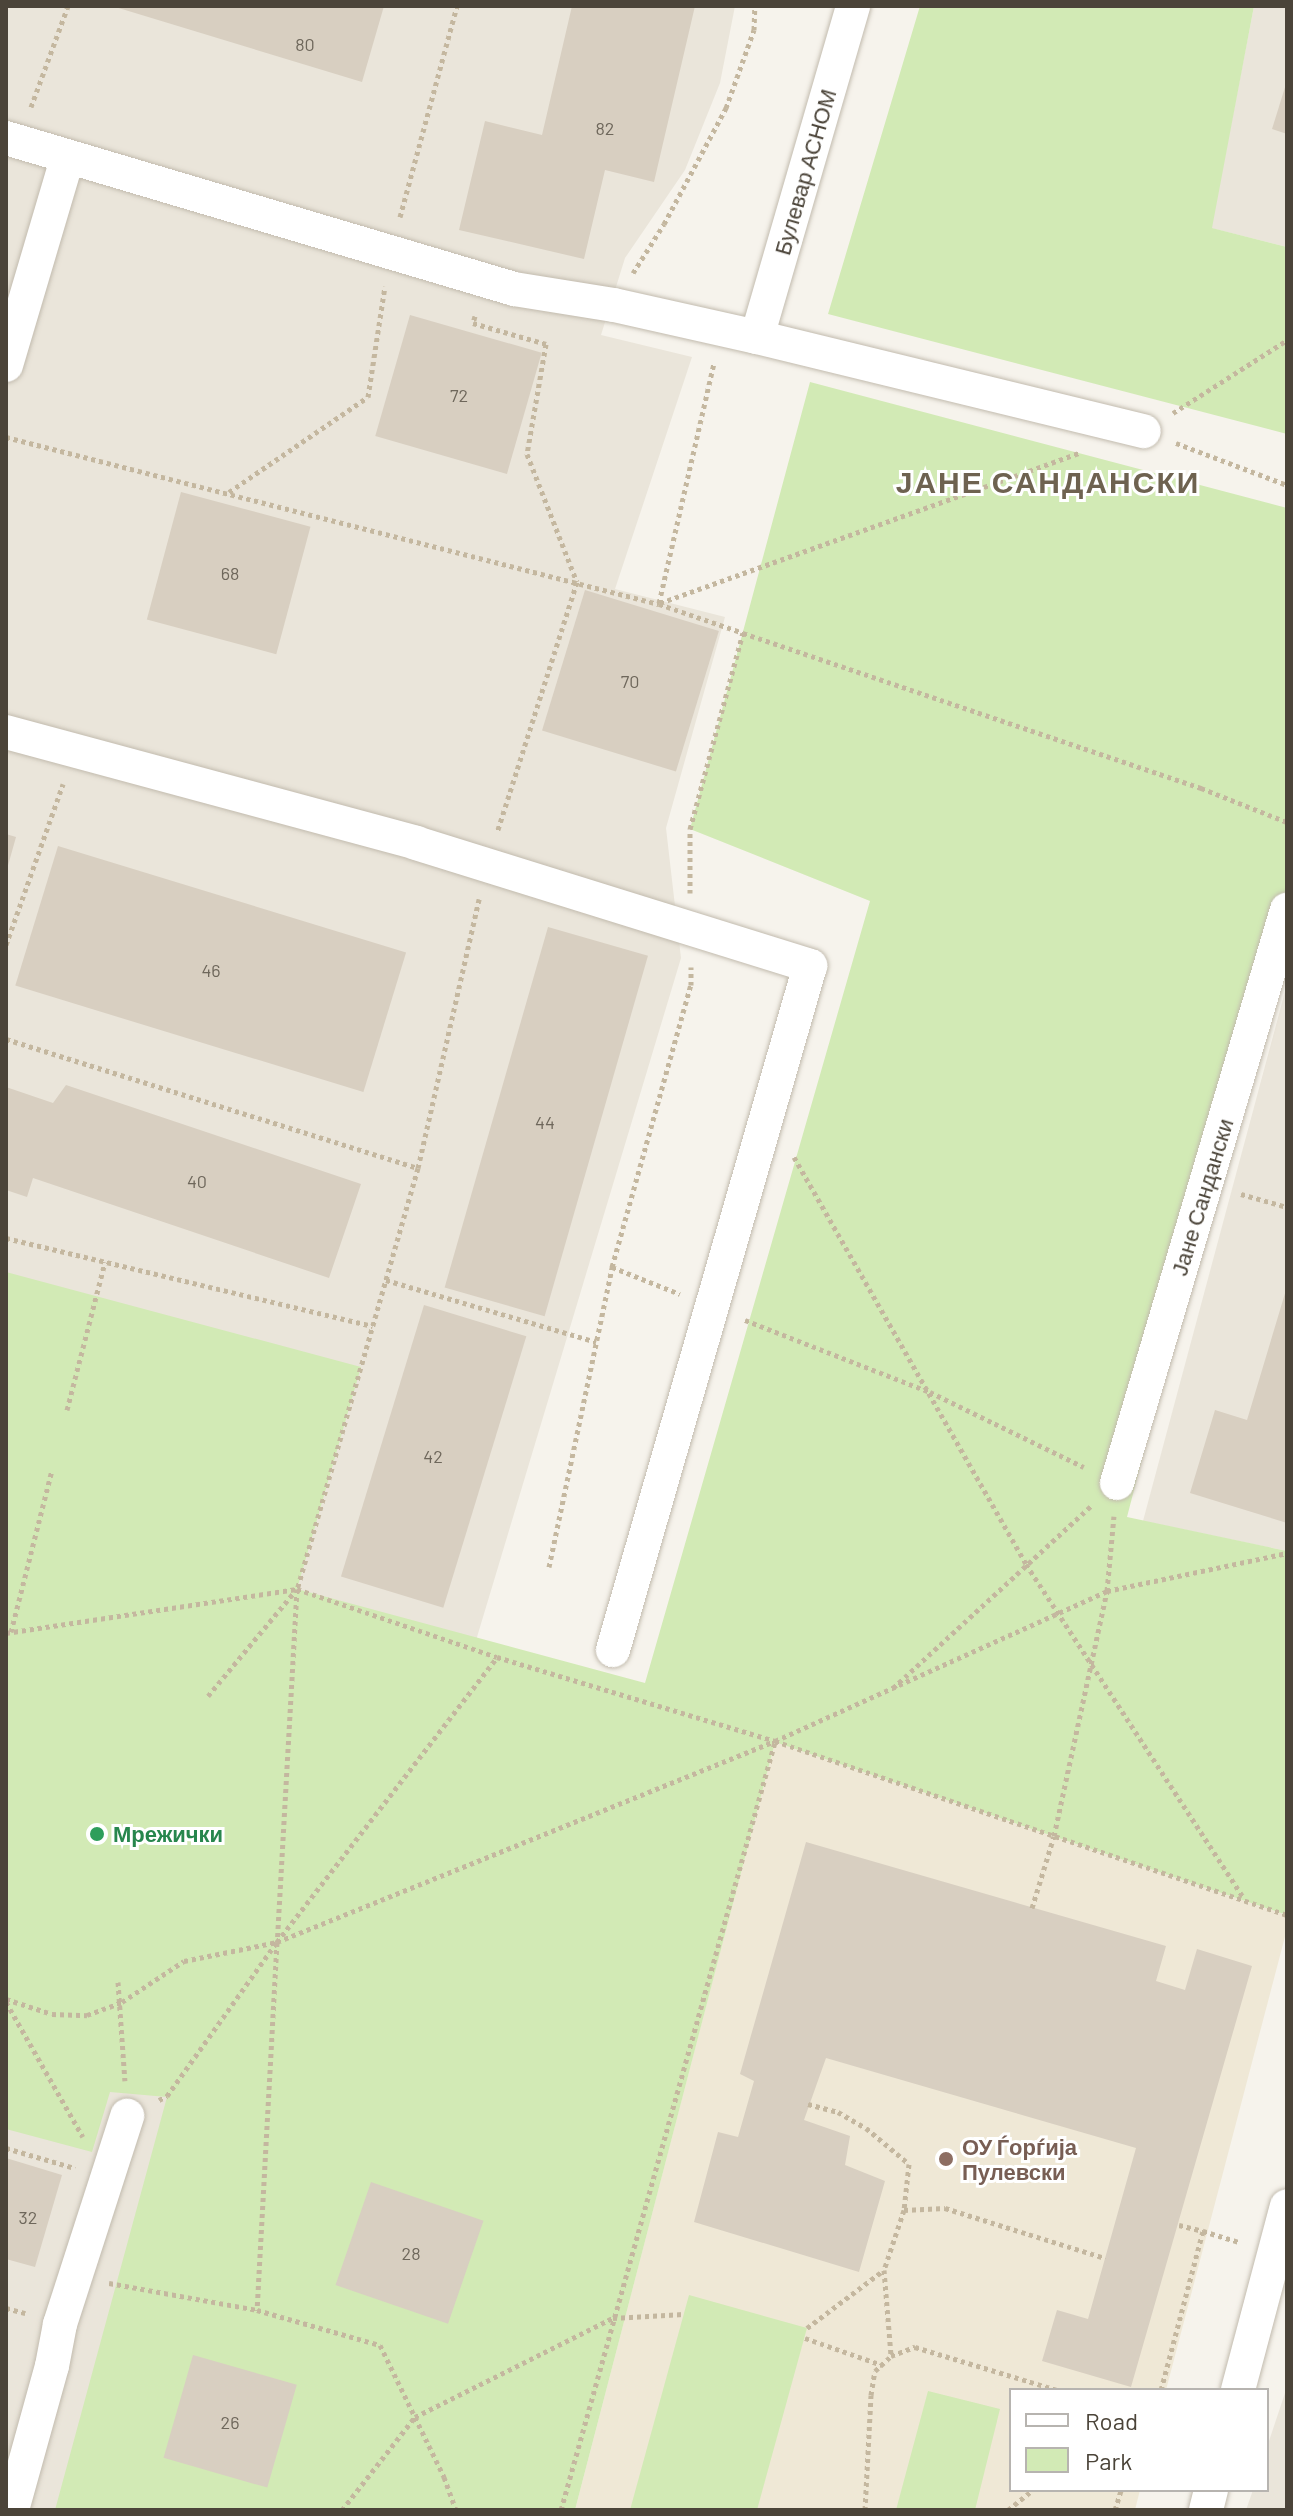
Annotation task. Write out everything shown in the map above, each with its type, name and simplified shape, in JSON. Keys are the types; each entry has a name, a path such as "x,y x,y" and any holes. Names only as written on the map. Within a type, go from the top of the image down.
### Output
{"street":[{"name":"Булевар АСНОМ","path":"757,337 853,6"},
{"path":"12,140 67,159 514,289 614,305 722,329 1144,431"},
{"path":"6,365 67,159"},
{"path":"6,732 487,864 810,966 613,1650"},
{"name":"Јане Сандански","path":"1117,1483 1287,910"},
{"path":"12,2510 75,2276 127,2116"},
{"path":"1239,2388 1287,2206"}],"path":[{"path":"12,140 68,6"},
{"path":"229,492 368,397 390,252 457,6"},
{"path":"614,305 664,224 726,108 754,30 755,6"},
{"path":"257,2310 297,1589 418,1168 487,864 577,582 527,454 546,344 473,323 486,280"},
{"path":"659,604 722,329"},
{"path":"1144,431 1287,340"},
{"path":"1144,431 1287,485"},
{"path":"6,437 659,604 1201,788 1287,822"},
{"path":"659,604 1088,450"},
{"path":"690,829 743,633"},
{"path":"6,945 74,752"},
{"path":"549,1567 612,1267 691,985"},
{"path":"6,1039 418,1168"},
{"path":"787,1143 1026,1564 1243,1898"},
{"path":"1206,1183 1287,1207"},
{"path":"6,1238 373,1326"},
{"path":"67,1410 105,1262"},
{"path":"612,1267 930,1392 1117,1483"},
{"path":"386,1280 596,1342"},
{"path":"52,1470 9,1633 297,1589 497,1657 775,1741 1287,1915"},
{"path":"888,1692 1117,1483"},
{"path":"1032,1908 1054,1836 1107,1591 1117,1483"},
{"path":"6,2000 52,2014 87,2015 122,2002 184,1961 277,1942 775,1741 1107,1591 1287,1553"},
{"path":"208,1696 297,1589"},
{"path":"118,1982 122,2002 127,2116 167,2096 277,1942 497,1657"},
{"path":"561,2510 775,1741"},
{"path":"6,2000 107,2178"},
{"path":"808,2104 838,2112 909,2164 904,2210 884,2270 891,2356"},
{"path":"6,2148 107,2178"},
{"path":"904,2210 945,2208 1105,2258"},
{"path":"1179,2225 1275,2252"},
{"path":"1162,2388 1203,2231"},
{"path":"807,2328 884,2270"},
{"path":"75,2276 257,2310 380,2345 456,2510"},
{"path":"342,2510 415,2417 613,2318 684,2314"},
{"path":"805,2338 882,2365"},
{"path":"865,2510 875,2371 891,2356 915,2347 1050,2388"},
{"path":"1008,2510 1030,2492"},
{"path":"1115,2492 1118,2500"},
{"path":"1115,2510 1120,2492"}],"shaded area":[{"path":"6,6 735,6 720,83 685,170 625,258 601,335 692,357 615,589 725,617 666,828 681,958 477,1637 575,2510 6,2510"},
{"path":"1254,6 1287,6 1287,247 1211,228"},
{"path":"1287,984 1287,1551 1143,1521"},
{"name":"ОУ Ѓорѓија Пулевски","path":"775,1741 1287,1915 1287,1929 1167,2388 1009,2388 1009,2492 1140,2492 1135,2510 575,2510"},
{"path":"1287,2387 1287,2510 1246,2510 1252,2492 1269,2492 1269,2441"}],"green space":[{"path":"920,6 1254,6 1212,228 1287,247 1287,434 828,314"},
{"path":"810,382 1287,508 1287,902 1127,1517 1287,1551 1287,1915 775,1742 575,2510 55,2510 167,2097 110,2092 92,2152 6,2129 6,1272 361,1367 297,1589 645,1683 870,901 690,829"},
{"path":"689,2295 807,2328 757,2510 630,2510"},
{"path":"928,2391 1000,2409 975,2510 896,2510"}],"building":[{"path":"112,6 384,6 362,82"},
{"path":"572,6 695,6 654,182 605,170 584,259 459,230 485,121 542,135"},
{"path":"1287,84 1287,134 1272,129"},
{"path":"410,315 542,353 507,474 375,436"},
{"path":"181,492 310,527 276,654 147,620"},
{"path":"585,590 719,631 676,772 542,731"},
{"path":"6,834 16,837 7,869 6,868"},
{"path":"58,846 406,952 363,1092 15,986"},
{"path":"548,927 648,956 545,1316 445,1287"},
{"path":"66,1085 361,1184 329,1278 33,1178 27,1197 6,1190 6,1087 53,1103"},
{"path":"1286,1290 1287,1523 1190,1493 1215,1410 1247,1420"},
{"path":"424,1305 526,1336 443,1608 341,1577"},
{"path":"806,1842 1166,1946 1156,1981 1185,1990 1197,1949 1252,1966 1131,2387 1042,2361 1057,2310 1088,2319 1136,2148 826,2058 804,2120 850,2136 845,2165 885,2181 859,2272 694,2222 718,2132 738,2137 754,2081 740,2074"},
{"path":"6,2158 62,2175 35,2267 6,2259"},
{"path":"371,2182 484,2221 448,2324 336,2285"},
{"path":"193,2355 297,2385 267,2488 164,2458"}],"place":[{"name":"Мрежички","path":"97,1834"},
{"name":"ОУ Ѓорѓија Пулевски","path":"946,2159"}],"district":[{"name":"ЈАНЕ САНДАНСКИ","path":"1048,481"}]}
